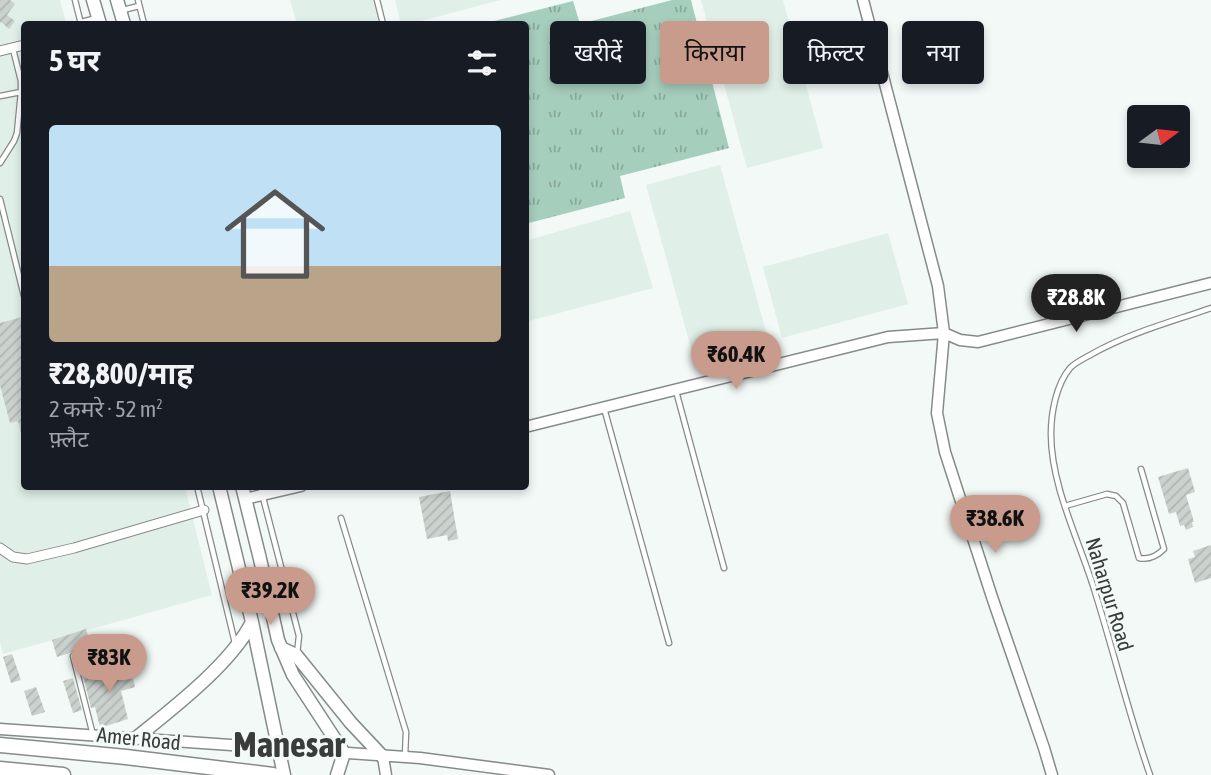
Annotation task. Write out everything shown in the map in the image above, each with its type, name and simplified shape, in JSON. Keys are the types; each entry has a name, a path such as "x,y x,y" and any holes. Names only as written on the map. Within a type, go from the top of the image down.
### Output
{"highway":[{"name":"Amer Road","path":"0,745 273,775"},
{"path":"0,769 63,775"}],"main road":[{"path":"93,0 99,21 119,6"},
{"path":"220,490 252,622 284,775"},
{"path":"243,493 281,648 293,674 344,753 337,775"},
{"path":"135,738 236,648 252,622"},
{"path":"281,648 296,655 351,723 383,757"}],"street":[{"path":"863,0 938,286 944,333 937,413 945,452 1052,775"},
{"path":"0,51 21,46"},
{"path":"529,426 888,337 944,333 960,340 978,342 1211,283"},
{"path":"243,493 261,491"},
{"path":"0,548 13,557 27,559 204,510"},
{"path":"0,729 420,758 549,775"},
{"path":"383,757 386,775"}],"lane":[{"path":"75,0 80,21"},
{"path":"377,0 382,21"},
{"path":"119,6 139,3 143,21"},
{"path":"0,163 14,141 21,92 13,48"},
{"path":"0,96 21,92"},
{"path":"0,199 21,284"},
{"name":"Naharpur Road","path":"1150,775 1095,590 1065,506 1055,468 1051,434 1054,407 1060,385 1071,368 1104,347 1211,309"},
{"path":"675,390 724,568"},
{"path":"604,408 669,643"},
{"path":"1065,506 1107,494 1116,496 1123,503 1139,558 1152,557 1164,549 1141,469"},
{"path":"198,490 236,648"},
{"path":"261,491 299,636 296,655"},
{"path":"341,518 406,732 404,758"},
{"path":"93,735 73,656 109,645"}],"shaded area":[{"path":"0,0 60,0 65,21 21,21 21,490 186,490 212,595 3,654 0,642"},
{"path":"290,0 375,0 380,21 296,21"},
{"path":"395,0 500,0 421,21 400,21"},
{"path":"701,0 783,0 789,21 783,21 783,84 806,84 823,148 747,168 724,84 769,84 769,21 707,21"},
{"path":"720,165 768,339 694,359 646,185"},
{"path":"630,211 653,288 529,321 529,240"},
{"path":"888,233 908,304 782,338 763,267"}],"green space":[{"path":"672,0 691,0 696,21 660,21 660,84 713,84 729,148 620,176 625,198 529,223 529,21 494,21 573,1 579,21 550,21 550,84 646,84 646,21 592,21"}],"building":[{"path":"0,0 10,0 15,4 7,15 15,21 9,29 0,23"},
{"path":"21,317 21,433 18,421 10,423 0,385 0,323"},
{"path":"1188,468 1195,492 1186,495 1194,522 1193,527 1186,530 1184,525 1180,526 1176,512 1169,514 1158,477"},
{"path":"450,491 458,539 448,541 447,535 427,539 419,497"},
{"path":"1211,545 1211,578 1195,583 1188,559 1195,557 1193,551"},
{"path":"86,629 91,646 57,657 52,640"},
{"path":"12,654 21,680 11,683 3,657"},
{"path":"130,667 135,687 121,691 128,719 100,728 95,707 91,708 83,676"},
{"path":"73,678 82,710 73,713 63,681"},
{"path":"36,687 45,712 32,716 24,691"}],"district":[{"name":"Manesar","path":"289,744"}]}
